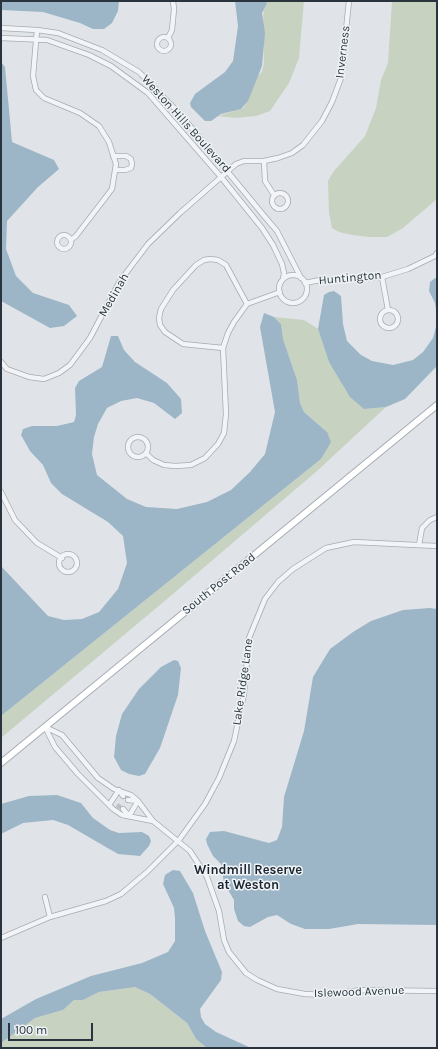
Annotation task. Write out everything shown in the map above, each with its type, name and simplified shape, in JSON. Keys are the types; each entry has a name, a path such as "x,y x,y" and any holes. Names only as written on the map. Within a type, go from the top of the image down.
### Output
{"street":[{"path":"168,38 172,30 174,9 173,1"},
{"name":"Inverness","path":"221,177 236,164 244,160 264,161 292,153 303,145 322,121 332,102 341,78 349,1"},
{"name":"Weston Hills Boulevard","path":"1,28 58,33 82,41 139,72 180,114 276,232 301,278"},
{"path":"36,30 32,76 36,90 44,98 80,113 99,126 109,142 116,164 112,189 76,236 71,240"},
{"name":"Weston Hills Boulevard","path":"1,38 47,40 89,55 128,77 148,94 221,177 273,245 282,264 284,279"},
{"path":"113,156 126,156 131,159 132,164 131,168 125,170 115,170"},
{"path":"264,161 265,181 274,195"},
{"name":"Medinah","path":"1,362 7,369 29,377 44,378 59,373 70,365 90,338 120,281 148,244 221,177"},
{"name":"Huntington","path":"305,283 320,280 382,277 408,269 435,256 437,253"},
{"path":"223,348 183,344 165,332 160,325 158,318 161,309 173,290 196,266 204,260 210,258 218,260 226,265 247,304"},
{"path":"293,275 301,278 305,283 306,293 303,298 298,302 293,303 285,300 280,292 280,286 284,279 293,275"},
{"path":"382,277 388,310"},
{"path":"146,453 153,460 164,464 175,466 191,465 205,458 218,444 224,432 226,414 223,348 234,322 247,304 280,292"},
{"path":"1,369 7,369"},
{"name":"South Post Road","path":"1,763 437,405"},
{"path":"136,437 144,439 148,445 146,453 139,457 132,455 128,448 129,441 136,437"},
{"path":"1,492 15,520 37,543 62,558"},
{"path":"419,545 422,528 430,520 437,517"},
{"name":"Lake Ridge Lane","path":"1,938 50,917 106,901 121,894 148,872 179,840 205,804 219,778 234,741 244,694 249,638 265,599 278,582 293,569 326,548 354,542 437,546"},
{"path":"45,727 62,735 98,778 106,784 138,801 154,821"},
{"path":"45,727 55,747 78,774 109,805 122,815 154,821"},
{"path":"119,790 123,796"},
{"path":"109,805 119,790"},
{"path":"128,800 138,801"},
{"path":"129,816 138,801"},
{"path":"109,805 117,805"},
{"path":"123,809 129,816"},
{"name":"Islewood Avenue","path":"154,821 179,840 190,851 207,877 219,911 224,940 237,964 257,980 277,989 305,994 324,994 361,990 437,990"},
{"path":"44,897 50,917"}],"green space":[{"path":"264,1 304,1 299,58 289,83 270,111 256,116 235,118 218,116 243,108 248,101 250,83 262,72 264,63"},
{"path":"392,1 437,1 437,199 403,228 387,237 352,235 339,232 332,228 329,213 328,181 334,171 365,136 376,108 381,80 388,63"},
{"path":"274,317 304,320 318,329 329,362 364,409 386,407 317,471 1,738 1,716 321,459 327,432 304,412 300,403 297,380 283,339 281,324"},
{"path":"135,987 150,994 187,1023 196,1039 207,1048 1,1048 1,1043 35,1018 63,1010 74,1000 83,1000 99,992"}],"water":[{"path":"1,1 119,1 118,11 112,23 104,29 93,29 80,23 43,12 1,10"},
{"path":"235,1 266,1 267,3 262,13 265,33 262,66 248,101 241,109 221,114 211,121 205,121 191,107 190,103 195,94 225,72 233,61 238,26"},
{"path":"1,62 5,67 12,142 54,160 59,169 38,187 7,221 6,249 16,276 33,293 69,305 77,316 64,326 50,328 1,301"},
{"path":"435,278 437,279 437,316 435,303 429,291 430,282"},
{"path":"334,291 341,296 343,324 347,341 361,355 372,361 393,365 413,360 423,352 433,338 437,323 437,366 405,399 386,407 364,409 350,397 329,362 318,329 324,295"},
{"path":"264,313 274,317 281,324 283,339 297,380 300,403 304,412 327,432 331,442 321,459 1,716 1,566 48,616 64,620 82,619 99,612 118,589 127,563 123,536 108,522 62,494 51,483 43,465 30,451 21,435 23,429 32,426 57,426 74,422 76,415 75,388 79,381 102,367 111,336 118,336 124,350 135,362 167,383 181,399 182,413 175,419 154,403 137,398 121,401 107,408 98,424 94,437 92,454 97,475 127,499 146,507 177,509 207,502 231,490 250,472 265,454 275,412 260,327"},
{"path":"430,608 437,609 437,925 358,924 329,929 305,929 291,924 277,915 268,917 250,927 244,926 238,921 234,909 234,900 224,883 221,864 213,856 207,844 206,839 210,832 224,831 269,843 277,840 282,827 284,797 304,731 313,677 330,649 371,621 403,610"},
{"path":"174,660 178,661 181,668 178,695 160,748 145,774 139,776 129,774 121,770 114,757 116,736 122,714 139,689 161,667"},
{"path":"57,795 81,803 93,818 110,830 119,833 142,832 149,836 151,841 149,846 140,856 118,854 68,825 53,820 23,823 1,834 1,804 29,796"},
{"path":"173,870 180,871 193,893 205,931 222,972 221,980 200,1009 201,1017 205,1024 216,1032 251,1048 207,1048 196,1039 187,1023 150,994 135,987 99,992 83,1000 74,1000 63,1010 35,1018 1,1043 1,1019 36,999 91,976 142,963 168,952 175,941 175,918 174,908 163,884 165,875"}],"tunnel":[{"path":"117,805 123,809"}],"district":[{"name":"Windmill Reserve at Weston","path":"248,878"}]}
